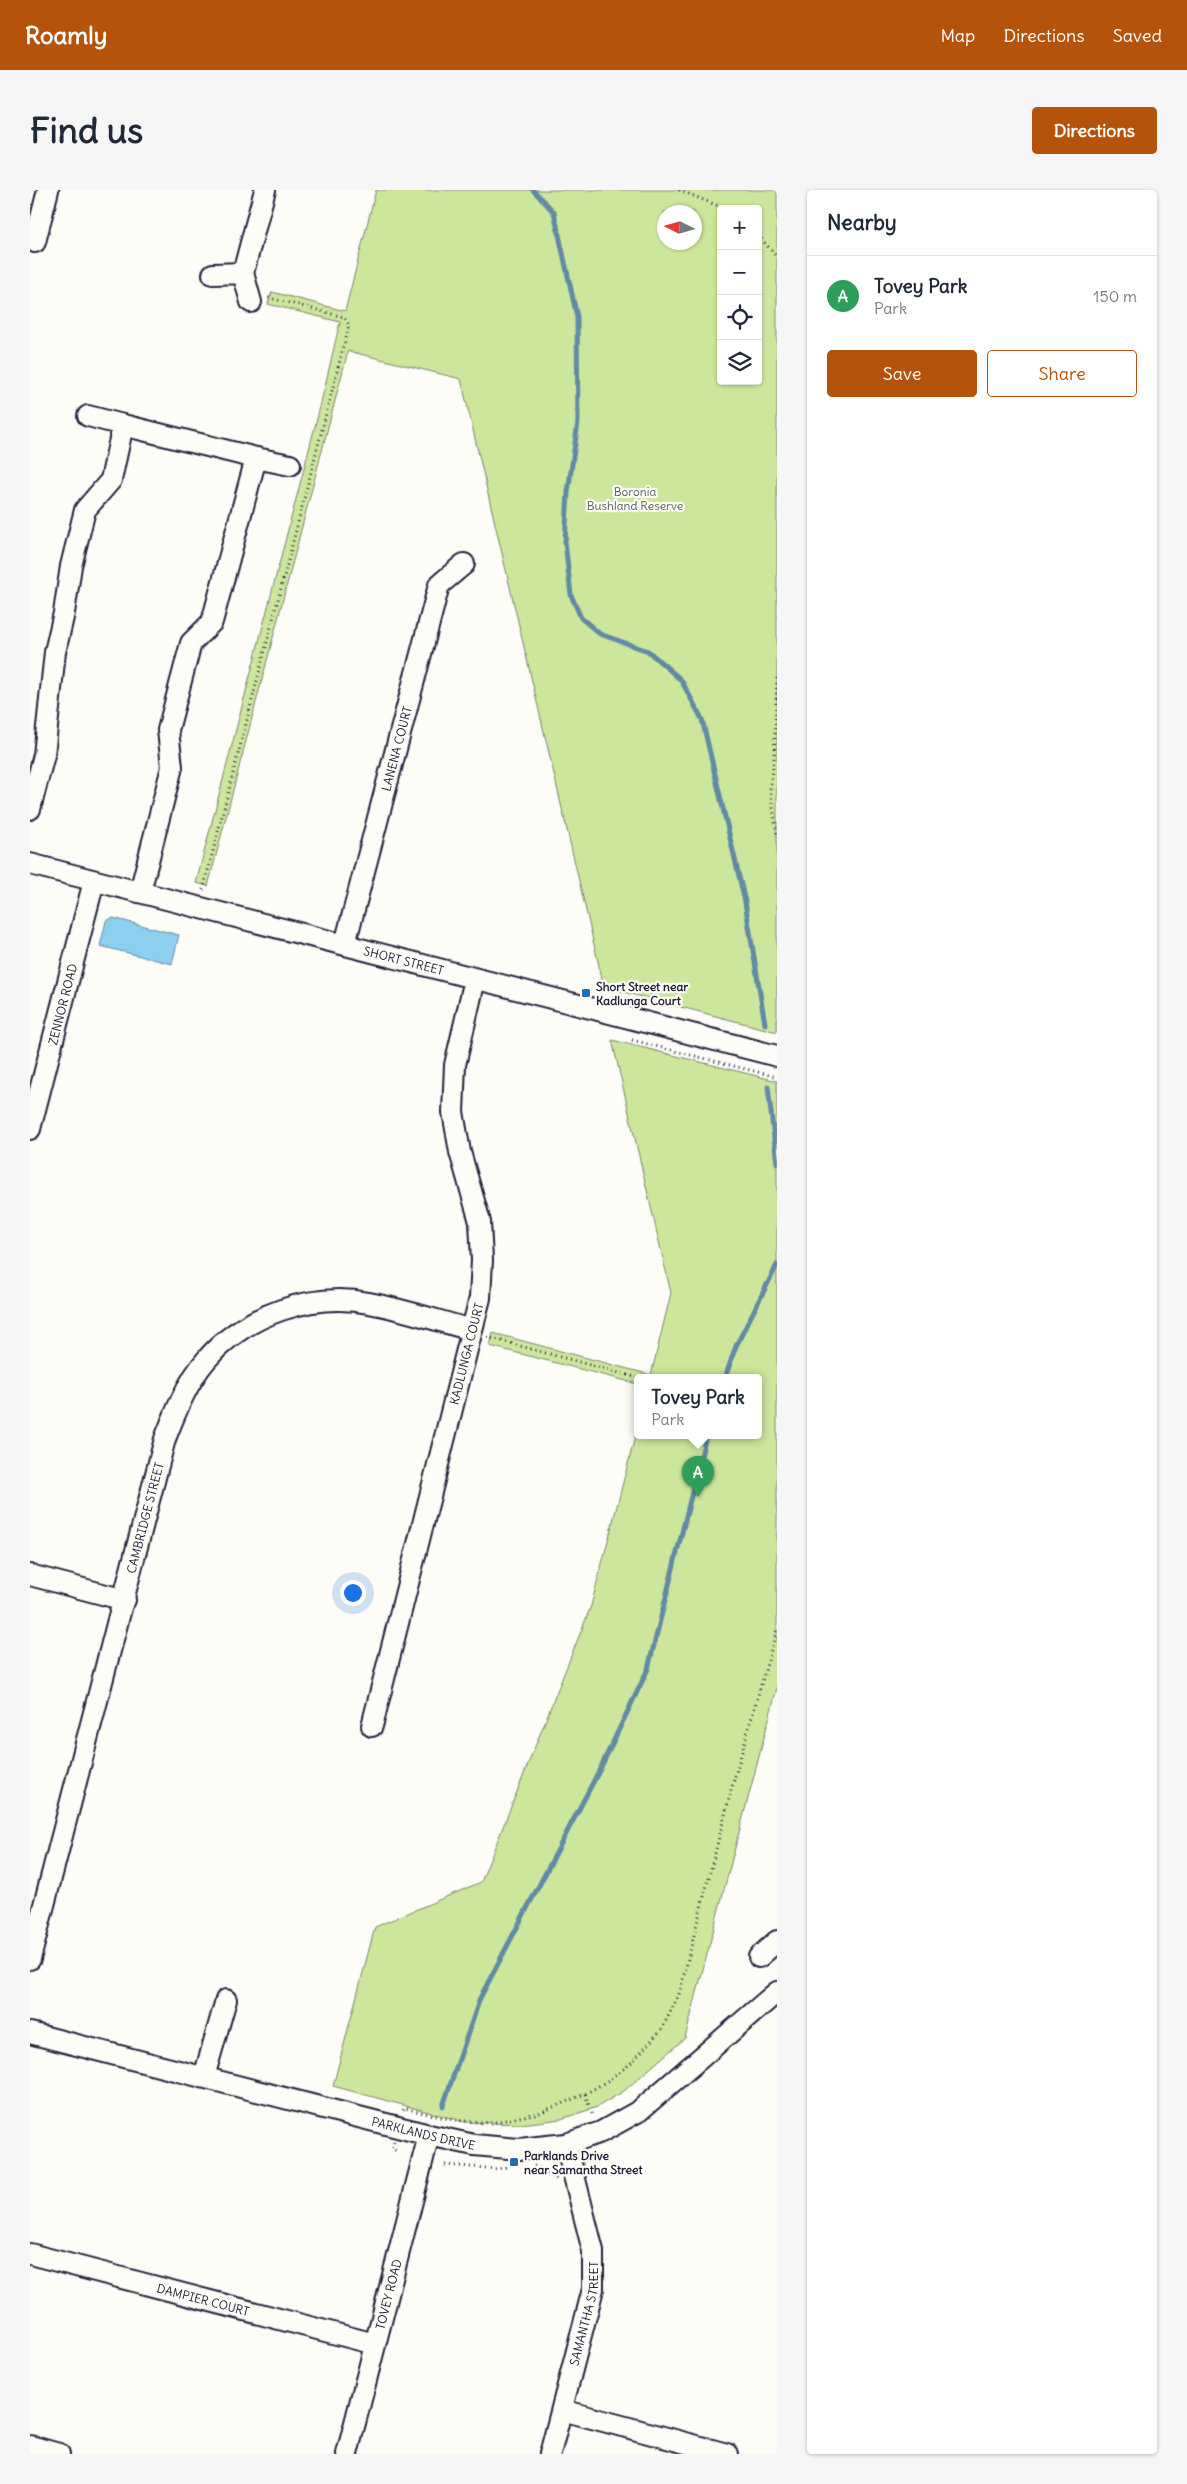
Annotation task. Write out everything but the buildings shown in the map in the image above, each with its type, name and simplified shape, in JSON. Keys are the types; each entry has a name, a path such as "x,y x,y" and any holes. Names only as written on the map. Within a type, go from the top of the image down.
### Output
{"street":[{"path":"35,242 36,208 48,190"},
{"path":"250,297 243,273 265,190"},
{"path":"214,274 243,273"},
{"path":"88,416 290,465"},
{"path":"30,809 44,755 55,652 78,538 85,510 111,480 123,425"},
{"path":"140,892 172,766 168,730 191,643 212,622 256,458"},
{"name":"LANENA COURT","path":"344,944 439,585 464,564"},
{"name":"SHORT STREET","path":"30,864 777,1056"},
{"name":"ZENNOR ROAD","path":"30,1129 94,881"},
{"name":"KADLUNGA COURT","path":"372,1726 480,1298 480,1222 460,1152 453,1112 455,1065 475,979"},
{"name":"CAMBRIDGE STREET","path":"30,1959 125,1600 165,1439 182,1396 208,1358 239,1331 276,1311 321,1300 368,1302 472,1330"},
{"path":"30,1575 125,1600"},
{"path":"759,1957 777,1941"},
{"name":"PARKLANDS DRIVE","path":"30,2033 429,2135 474,2145 519,2149 566,2144 601,2132 639,2112 777,1992"},
{"path":"204,2077 226,2000"},
{"name":"TOVEY ROAD","path":"346,2454 429,2135"},
{"name":"SAMANTHA STREET","path":"550,2454 593,2289 593,2251 566,2144"},
{"name":"DAMPIER COURT","path":"30,2254 375,2344"},
{"path":"562,2410 727,2454"},
{"path":"30,2446 59,2454"}],"path":[{"path":"679,190 717,205"},
{"path":"762,240 777,257"},
{"path":"199,907 349,325 344,317 250,297"},
{"path":"777,678 774,759 770,789 777,835"},
{"path":"632,1040 777,1077"},
{"path":"472,1330 487,1337 634,1377"},
{"path":"399,2152 392,2149 404,2108 453,2120 491,2123 539,2113 585,2094 630,2064 662,2029 679,1994 734,1783 777,1629"},
{"path":"585,2094 593,2118"},
{"path":"445,2165 509,2167"},
{"path":"532,2166 544,2170 556,2180 561,2179"}],"green space":[{"name":"Boronia Bushland Reserve","path":"376,190 777,190 777,1032 604,987 461,379 348,351 208,886 196,883 320,407 340,322 268,304 272,292 345,311"},
{"path":"612,1040 777,1081 777,1688 685,2038 624,2091 597,2107 561,2119 521,2124 465,2122 333,2086 375,1927 481,1882 591,1606 634,1439 762,1439 762,1374 651,1374 671,1293"},
{"path":"493,1333 647,1374 634,1374 634,1383 490,1346"}],"water":[{"path":"113,918 179,935 172,964 100,946 106,921"}],"waterway":[{"path":"533,190 554,212 577,317 578,422 568,492 565,542 571,595 581,618 600,634 648,651 681,680 702,719 745,902 765,1024"},
{"path":"768,1087 777,1163"},
{"path":"726,1374 736,1346 777,1265"},
{"path":"443,2106 480,1998 600,1769 648,1669 705,1439"}],"place":[{"name":"Short Street near Kadlunga Court","path":"586,993"},
{"name":"Tovey Park","path":"698,1497"},
{"name":"Parklands Drive near Samantha Street","path":"514,2162"}]}
